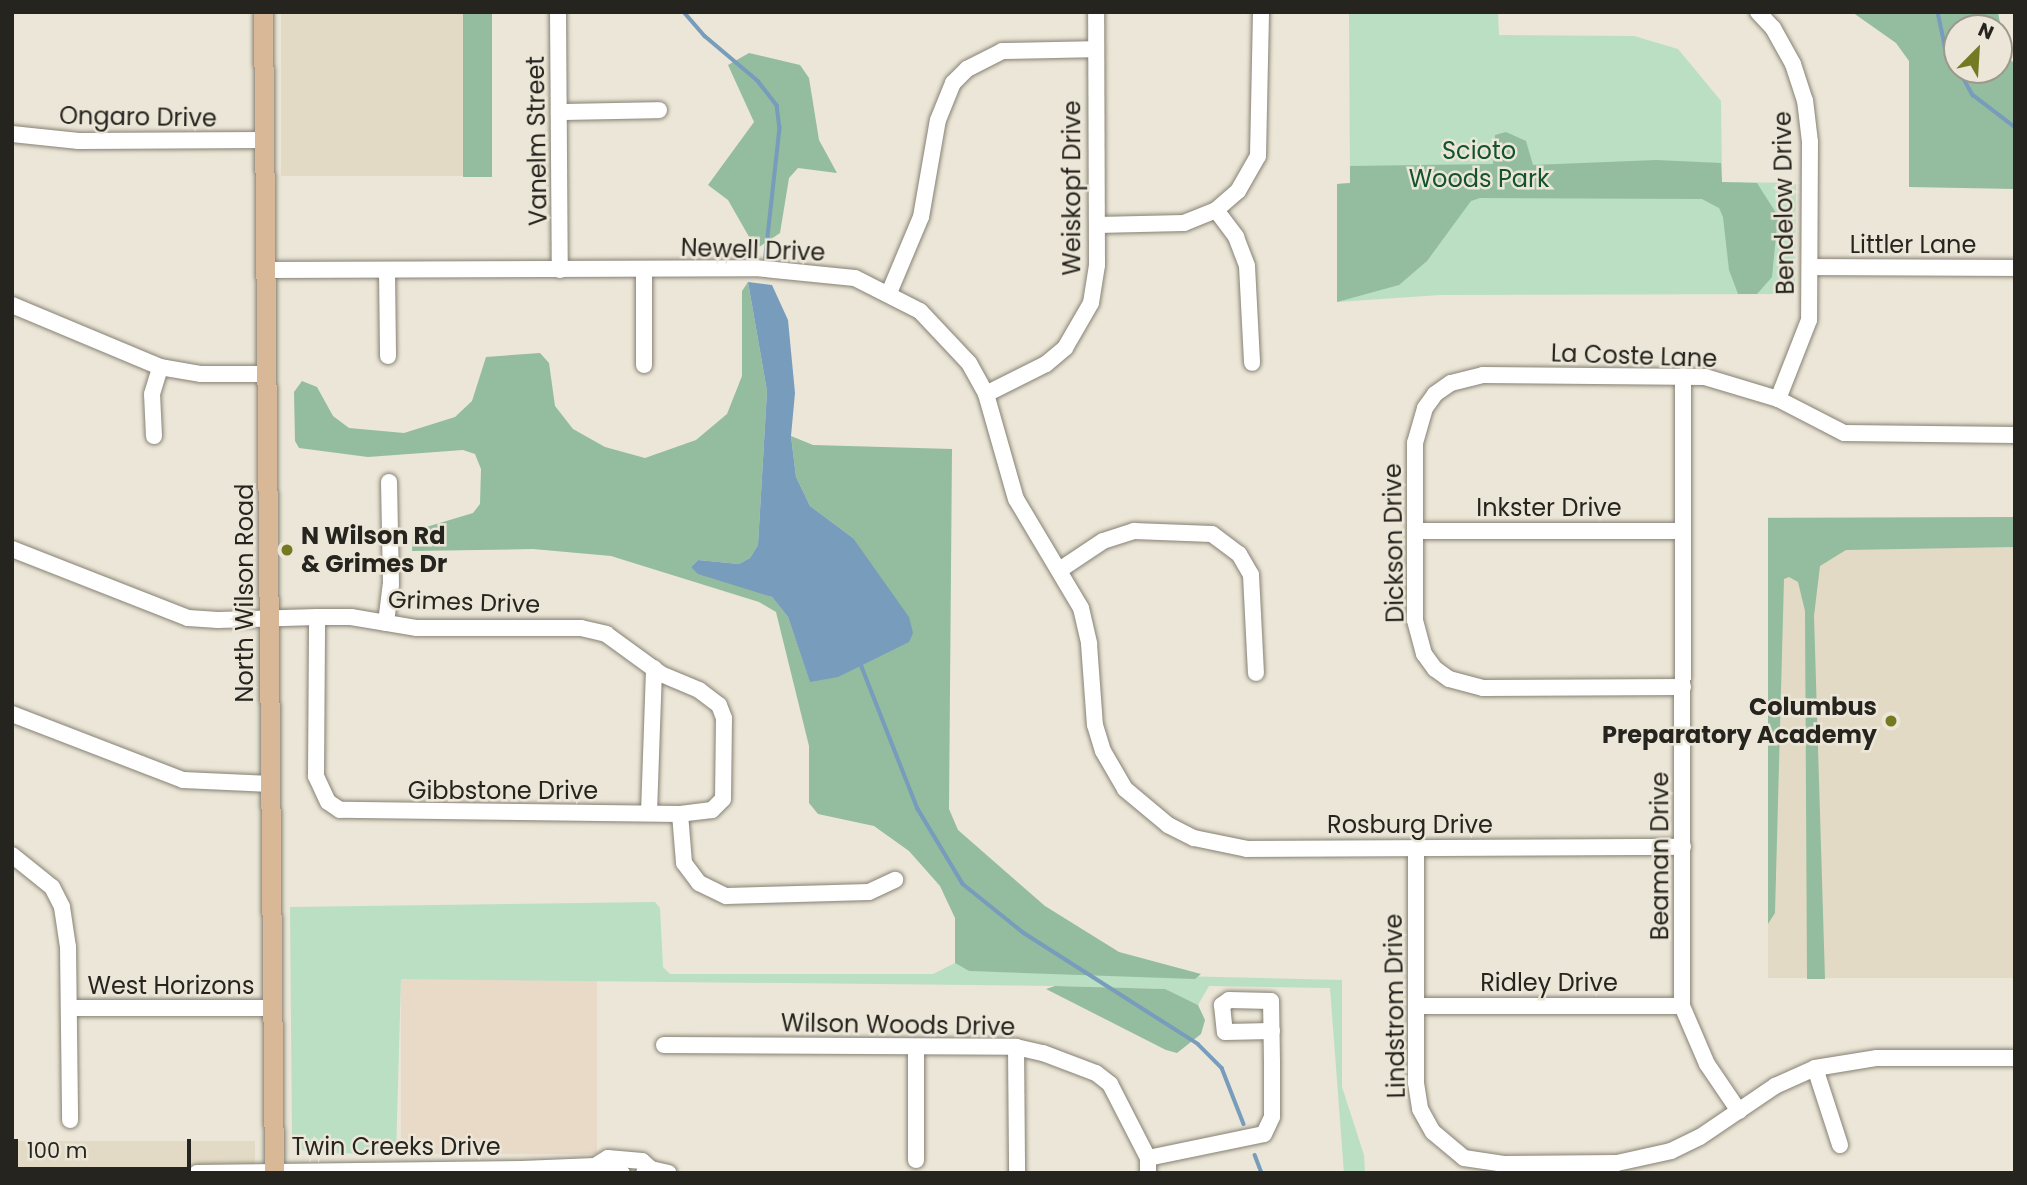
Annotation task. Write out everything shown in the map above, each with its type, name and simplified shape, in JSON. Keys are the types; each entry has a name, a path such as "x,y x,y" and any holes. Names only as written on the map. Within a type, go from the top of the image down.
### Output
{"main road":[{"name":"North Wilson Road","path":"263,12 274,1172"}],"street":[{"name":"Vanelm Street","path":"558,12 561,270"},
{"name":"Weiskopf Drive","path":"986,394 1046,364 1078,331 1096,282 1096,12"},
{"path":"1097,225 1184,223 1216,210 1238,191 1258,156 1261,12"},
{"name":"Bendelow Drive","path":"1758,12 1780,40 1805,100 1812,267 1809,320 1778,399"},
{"path":"889,293 921,216 938,120 953,83 967,69 1002,51 1095,49"},
{"path":"559,112 659,110"},
{"name":"Ongaro Drive","path":"12,134 79,141 263,140"},
{"path":"1216,210 1236,237 1247,266 1252,363"},
{"name":"Littler Lane","path":"1812,267 2015,268"},
{"name":"Newell Drive","path":"265,270 644,271 775,268 856,278 920,311 946,335 969,363 986,394 1016,499 1061,569 1081,608 1087,632 1095,724 1103,751 1125,789 1146,810"},
{"path":"387,271 388,356"},
{"path":"644,271 644,365"},
{"path":"12,327 15,308 160,367 201,374 267,374"},
{"path":"154,436 152,394 160,367"},
{"name":"La Coste Lane","path":"1451,383 1483,375 1683,376 1728,382 1778,399 1844,433 2015,435"},
{"name":"Beaman Drive","path":"1683,376 1682,1006 1707,1064 1739,1111"},
{"name":"Dickson Drive","path":"1451,383 1435,394 1418,425 1415,531 1418,636 1424,654 1449,679 1483,688 1683,687"},
{"path":"386,623 391,585 389,482"},
{"path":"1061,569 1103,541 1134,531 1212,534 1239,554 1251,575 1256,673"},
{"name":"Inkster Drive","path":"1415,531 1683,531"},
{"name":"Grimes Drive","path":"12,549 188,618 317,617 417,628 581,628 625,644 654,668 710,697 724,718 723,799 712,810 680,814"},
{"name":"Gibbstone Drive","path":"317,617 316,776 328,802 355,814 680,814"},
{"path":"649,813 654,668"},
{"path":"12,714 183,780 271,784"},
{"name":"Rosburg Drive","path":"1146,810 1194,838 1247,849 1684,846"},
{"path":"680,814 684,863 699,883 726,896 869,892 895,880"},
{"name":"Lindstrom Drive","path":"1416,847 1416,1006 1420,1109 1433,1132 1464,1158 1504,1164 1617,1163 1671,1151 1794,1075 1815,1068 1877,1058 2015,1058"},
{"path":"12,855 52,887 62,907 69,1008 70,1120"},
{"name":"Ridley Drive","path":"1416,1006 1682,1006"},
{"name":"West Horizons","path":"69,1008 273,1008"},
{"path":"1148,1165 1264,1134 1272,1117 1272,1031"},
{"name":"Wilson Woods Drive","path":"664,1045 1016,1047 1073,1063 1103,1079 1148,1165"},
{"path":"916,1047 916,1160"},
{"path":"1016,1047 1017,1173"},
{"path":"1815,1068 1840,1145"},
{"name":"Twin Creeks Drive","path":"595,1166 608,1158 642,1161 647,1171 669,1173"},
{"name":"Twin Creeks Drive","path":"197,1173 595,1166 622,1173"}],"shaded area":[{"path":"281,12 463,12 463,176 281,176"},
{"name":"Columbus Preparatory Academy","path":"1768,517 2015,517 2015,978 1768,978"},
{"path":"401,979 597,979 597,1154 401,1154"},
{"path":"12,1141 255,1141 255,1173 12,1173"}],"green space":[{"path":"463,12 492,12 492,177 463,177"},
{"name":"Scioto Woods Park","path":"1349,12 1498,12 1499,35 1634,36 1678,49 1721,101 1722,182 1796,183 1795,294 1440,295 1337,302 1337,184 1350,183"},
{"path":"1852,12 1998,12 1943,14 1943,84 2013,84 2013,62 2015,65 2015,189 1909,187 1909,61 1896,43"},
{"path":"749,53 800,65 809,78 819,140 837,173 798,168 789,178 780,233 756,249 728,200 708,185 754,122 728,65"},
{"path":"1506,132 1526,141 1533,165 1656,160 1721,163 1722,182 1757,183 1778,216 1772,277 1757,294 1738,294 1729,270 1723,217 1719,208 1702,199 1480,198 1471,201 1427,261 1399,285 1337,302 1337,184 1350,183 1350,166 1493,164 1495,135"},
{"path":"748,282 767,391 758,545 750,558 739,564 698,560 691,567 772,597 788,617 810,681 853,538 810,506 796,477 791,436 813,445 952,449 949,809 958,830 1045,906 1119,952 1201,974 1195,979 969,971 955,963 955,918 940,886 909,851 874,826 818,814 809,803 809,746 776,612 759,602 611,556 533,549 412,551 413,531 473,513 480,504 481,469 475,454 463,450 368,457 299,448 295,441 294,392 302,381 317,387 333,416 349,428 404,433 455,417 472,401 486,357 540,353 549,363 555,406 573,429 605,447 645,458 696,440 727,414 742,376 742,291"},
{"path":"2015,517 2015,547 1846,550 1820,566 1814,616 1825,979 1807,979 1805,611 1798,582 1789,577 1784,579 1775,913 1768,924 1768,518"},
{"path":"655,902 660,908 663,967 670,974 933,974 955,963 969,971 1342,980 1342,1087 1364,1155 1365,1173 1344,1173 1330,988 1209,986 1198,1005 1164,989 401,979 396,1154 311,1153 300,1149 292,1137 290,907"},
{"path":"1055,986 1165,989 1198,1005 1205,1020 1201,1034 1177,1053 1166,1050 1046,989"}],"water":[{"path":"748,282 772,285 788,320 795,393 791,436 796,477 810,506 853,538 909,617 913,633 909,642 838,677 810,682 788,617 772,597 698,574 691,567 698,560 739,564 750,558 758,545 767,391"}],"waterway":[{"path":"684,12 705,36 758,81 777,105 780,128 765,264"},
{"path":"1938,12 1943,36"},
{"path":"1967,84 1973,95 2015,127"},
{"path":"860,662 918,809 963,884 1024,933 1198,1044 1222,1068 1244,1124"},
{"path":"1255,1155 1262,1173"}],"place":[{"name":"N Wilson Rd & Grimes Dr","path":"287,550"},
{"name":"Columbus Preparatory Academy","path":"1891,721"}]}
